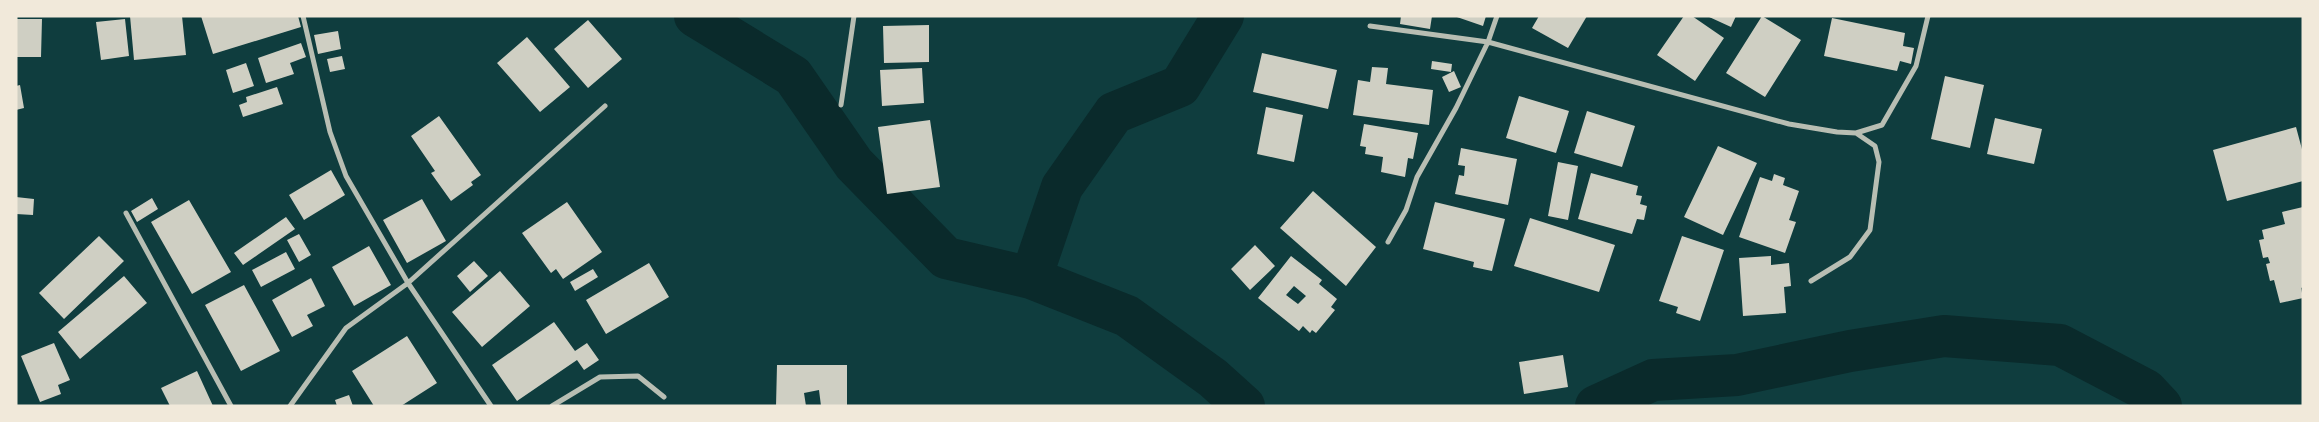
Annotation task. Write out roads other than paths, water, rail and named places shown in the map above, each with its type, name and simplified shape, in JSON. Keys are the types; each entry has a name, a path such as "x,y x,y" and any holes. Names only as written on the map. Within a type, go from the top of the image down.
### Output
{"street":[{"path":"303,16 330,132 346,176 408,283 491,406"},
{"path":"841,105 854,16"},
{"path":"1388,242 1406,210 1417,177 1456,108 1488,42 1497,16"},
{"path":"1370,26 1488,42 1789,124 1837,132 1856,133 1882,125 1916,66 1928,16"},
{"path":"290,406 346,328 408,283 606,106"},
{"path":"1811,280 1850,257 1870,230 1879,162 1876,146 1856,133"},
{"path":"126,213 231,406"},
{"path":"552,406 600,377 638,376 664,397"}],"waterway":[{"path":"695,16 793,76 854,164 946,258 1031,278 1127,316 1213,378 1244,406"},
{"path":"1031,278 1062,187 1114,113 1180,86 1223,16"},
{"path":"1596,406 1653,380 1737,375 1850,351 1944,336 2060,345 2146,390 2161,406"}]}
